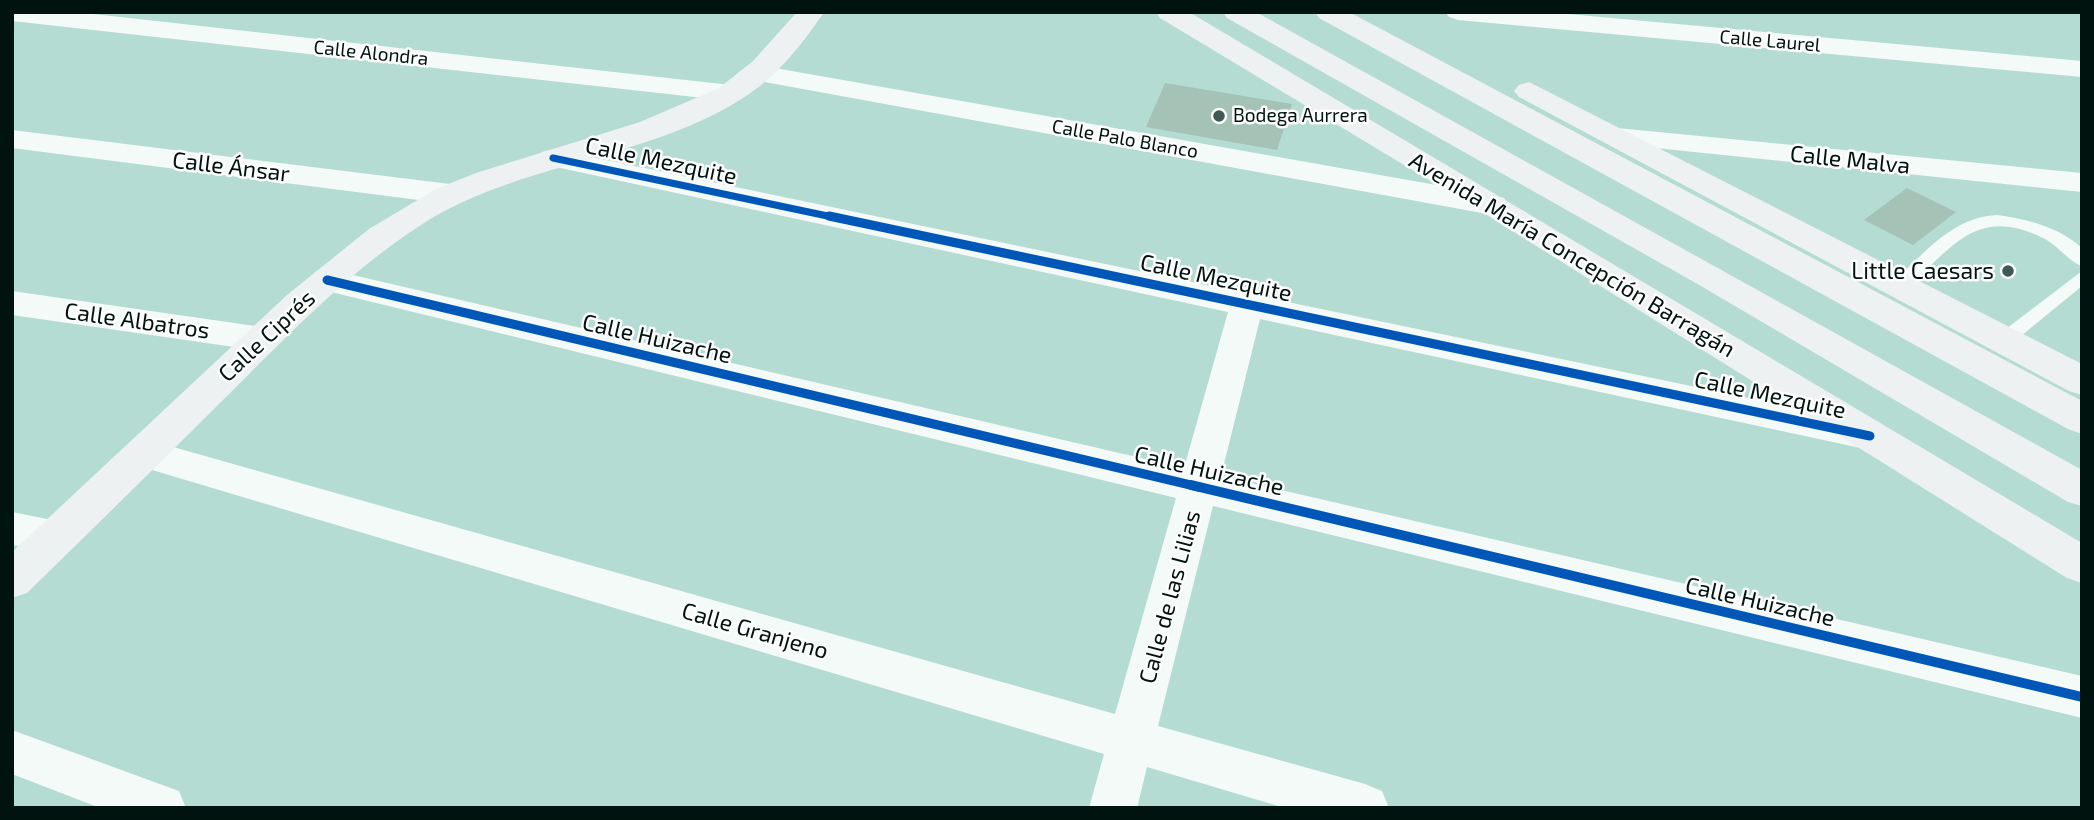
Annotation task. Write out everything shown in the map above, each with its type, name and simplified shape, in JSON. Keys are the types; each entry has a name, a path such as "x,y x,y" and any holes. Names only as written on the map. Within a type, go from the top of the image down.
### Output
{"street":[{"name":"Calle Ciprés","path":"12,580 262,339 327,280 409,218 450,194 644,130 731,93 758,73 811,12"},
{"name":"Avenida María Concepción Barragán","path":"1169,12 1493,205 2082,565"},
{"name":"Avenida María Concepción Barragán","path":"1236,12 1713,278 2082,490"},
{"path":"1328,12 2082,419"},
{"path":"1377,12 2082,381"},
{"name":"Calle Laurel","path":"1458,12 2082,69"},
{"path":"12,34 31,14"},
{"name":"Calle Alondra","path":"31,14 731,93"},
{"name":"Calle Palo Blanco","path":"758,73 1493,205"},
{"name":"Calle Malva","path":"1617,137 2082,183"},
{"name":"Calle Ánsar","path":"12,139 450,194"},
{"name":"Calle Mezquite","path":"553,159 1870,436"},
{"name":"Calle Huizache","path":"327,280 2082,697"},
{"name":"Calle Albatros","path":"12,303 262,339"},
{"name":"Calle de las Lilias","path":"1113,808 1247,305"},
{"name":"Calle Granjeno","path":"145,454 1365,808"},
{"path":"12,528 58,536"},
{"path":"12,752 162,808"}],"lane":[{"path":"1900,285 1971,225 1987,221 2019,223 2047,232 2068,244 2082,260"},
{"path":"2004,340 2082,277"}],"building":[{"name":"Bodega Aurrera","path":"1165,83 1292,104 1277,150 1146,127"},
{"path":"1907,188 1956,212 1913,245 1864,220"}],"cycle path":[{"path":"553,158 1870,436"},
{"path":"327,280 2082,697"}],"place":[{"name":"Bodega Aurrera","path":"1219,116"},
{"name":"Little Caesars","path":"2008,271"}]}
